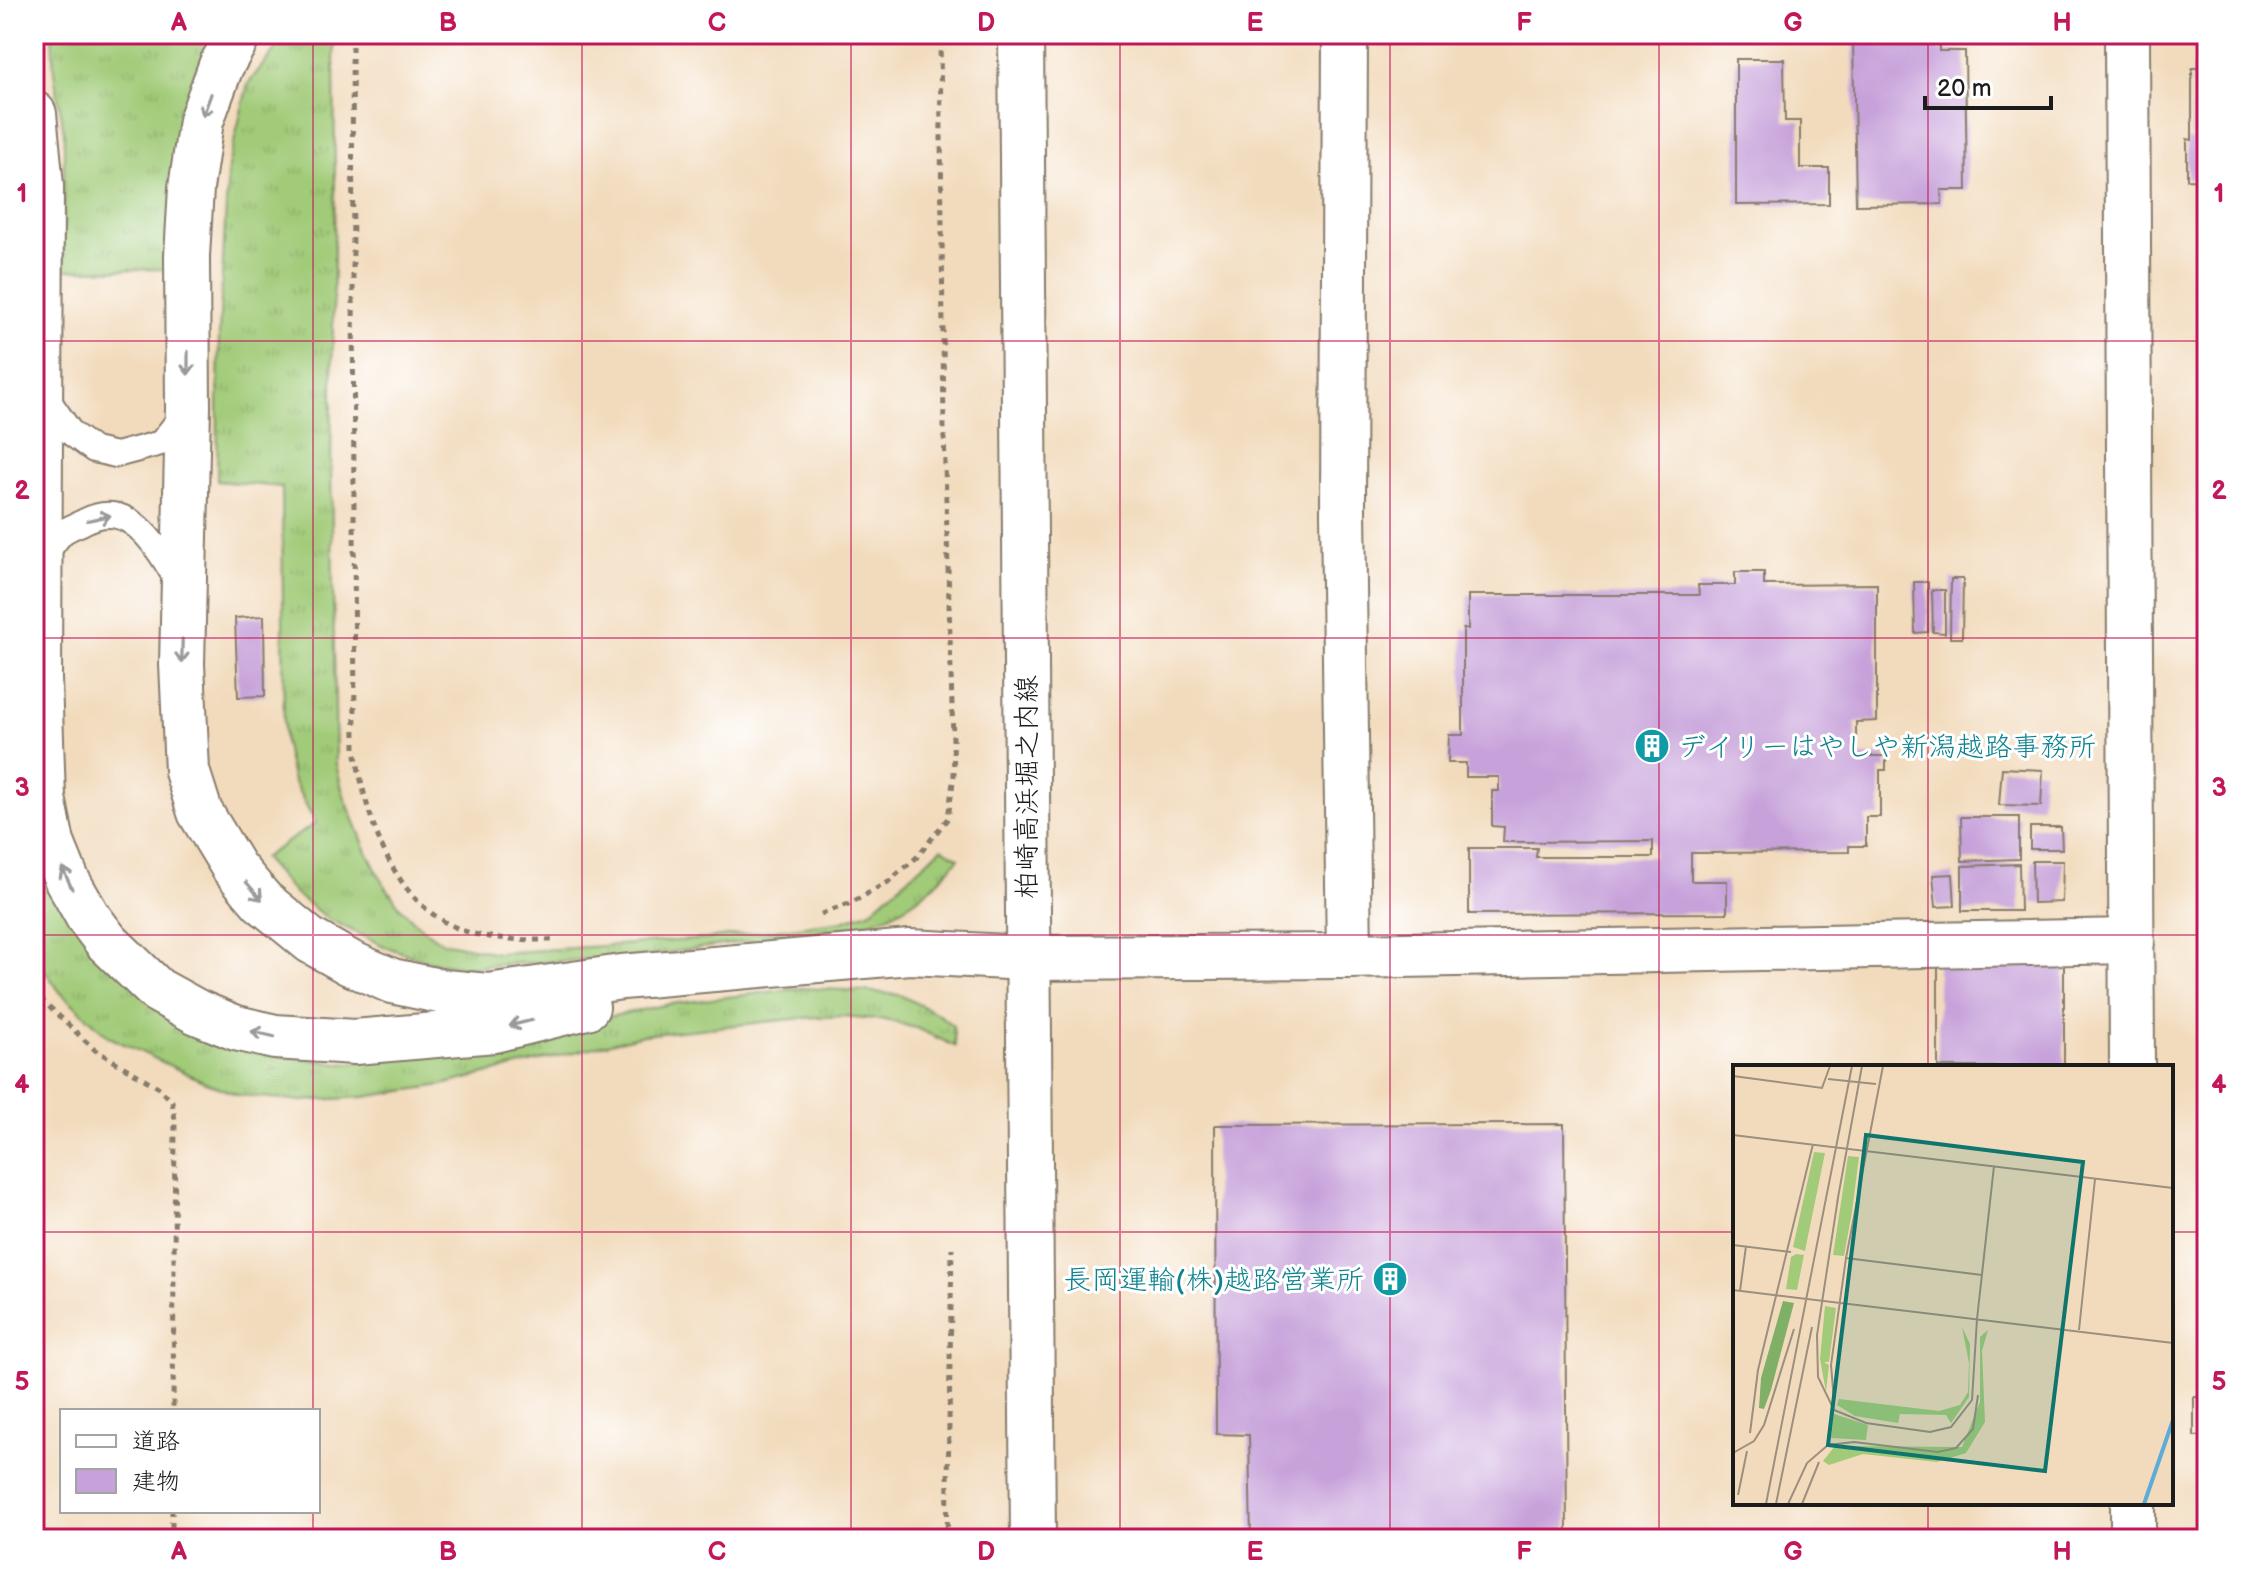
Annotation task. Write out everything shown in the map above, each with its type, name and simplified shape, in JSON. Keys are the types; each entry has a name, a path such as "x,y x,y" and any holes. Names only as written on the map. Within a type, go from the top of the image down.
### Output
{"main road":[{"path":"239,34 221,66 201,121 191,188 187,256 188,408 183,591 183,719 187,771 200,812 243,879 262,901 311,941 350,963 392,981 444,992 488,996 622,977 910,952 1027,958 1349,956 2132,941"},
{"name":"柏崎高浜堀之内線","path":"1021,34 1033,1539"},
{"path":"1345,34 1343,511 1349,956"},
{"path":"2127,34 2132,1065"},
{"path":"34,114 41,186 39,563 43,798 52,843 67,880 88,917 107,942 157,990 197,1012 236,1028 275,1037 355,1042 494,1030 760,965"},
{"path":"2133,1505 2133,1539"}],"lane":[{"path":"41,388 52,409 71,433 94,450 116,455 161,443 188,408"},
{"path":"39,563 63,533 93,517 111,515 132,521 148,536 183,591"}],"path":[{"path":"352,34 355,733 361,785 373,827 391,865 417,902 446,924 480,935 567,940"},
{"path":"807,916 849,904 888,882 917,857 948,818 954,775 944,431 940,34"},
{"path":"34,988 42,1000 95,1050 158,1087 172,1101 175,1120 173,1409"},
{"path":"947,1539 952,1248"},
{"path":"172,1513 172,1539"}],"green space":[{"path":"52,34 214,34 174,269 64,270 64,133 54,73"},
{"path":"287,34 325,35 334,43 331,466 336,764 343,793 367,852 400,907 442,942 497,953 706,939 842,921 869,912 942,848 959,858 922,895 880,919 845,928 644,956 462,967 428,961 386,947 328,919 294,893 263,858 316,823 292,779 284,741 282,487 217,481 219,335 228,167 248,84"},
{"path":"34,842 47,879 267,1054 340,1064 436,1054 669,1004 802,988 900,995 938,1014 953,1026 955,1046 916,1028 885,1020 843,1016 802,1018 643,1035 442,1085 364,1097 302,1101 239,1095 109,1037 60,992 34,955"}],"building":[{"path":"1939,36 1939,51 1965,51 1967,190 1941,190 1942,204 1856,205 1853,37"},
{"path":"1736,59 1784,59 1785,121 1800,121 1800,168 1829,168 1829,204 1736,205"},
{"path":"2192,68 2207,68 2207,180 2187,179 2187,139 2192,140"},
{"name":"デイリーはやしや新潟越路事務所","path":"1735,572 1764,572 1764,585 1877,584 1877,721 1856,722 1856,756 1886,756 1886,770 1880,770 1880,817 1866,817 1866,846 1849,846 1849,852 1691,853 1691,881 1727,881 1727,913 1469,914 1469,848 1537,848 1536,857 1653,857 1653,841 1503,842 1504,827 1492,826 1492,791 1499,791 1499,777 1466,777 1466,763 1448,763 1449,735 1463,735 1463,629 1468,629 1468,595 1699,595 1698,585 1735,585"},
{"path":"1951,579 1963,579 1962,638 1950,638"},
{"path":"1914,582 1928,582 1928,632 1915,633"},
{"path":"1932,590 1945,590 1945,633 1933,632"},
{"path":"264,616 265,696 238,697 235,618"},
{"path":"2002,768 2043,770 2041,806 1999,805"},
{"path":"1961,817 2019,817 2019,859 1962,861"},
{"path":"2030,827 2061,827 2062,849 2030,849"},
{"path":"2032,861 2063,861 2062,902 2033,903"},
{"path":"2019,864 2020,911 1962,911 1962,866"},
{"path":"1953,874 1955,906 1936,907 1933,875"},
{"path":"1938,961 2064,962 2064,1065 1938,1065"},
{"name":"長岡運輸(株)越路営業所","path":"1564,1124 1567,1539 1251,1539 1249,1435 1216,1434 1215,1125"},
{"path":"2194,1397 2207,1397 2207,1435 2194,1436"}],"place":[{"name":"デイリーはやしや新潟越路事務所","path":"1652,746"},
{"name":"長岡運輸(株)越路営業所","path":"1390,1279"}]}
